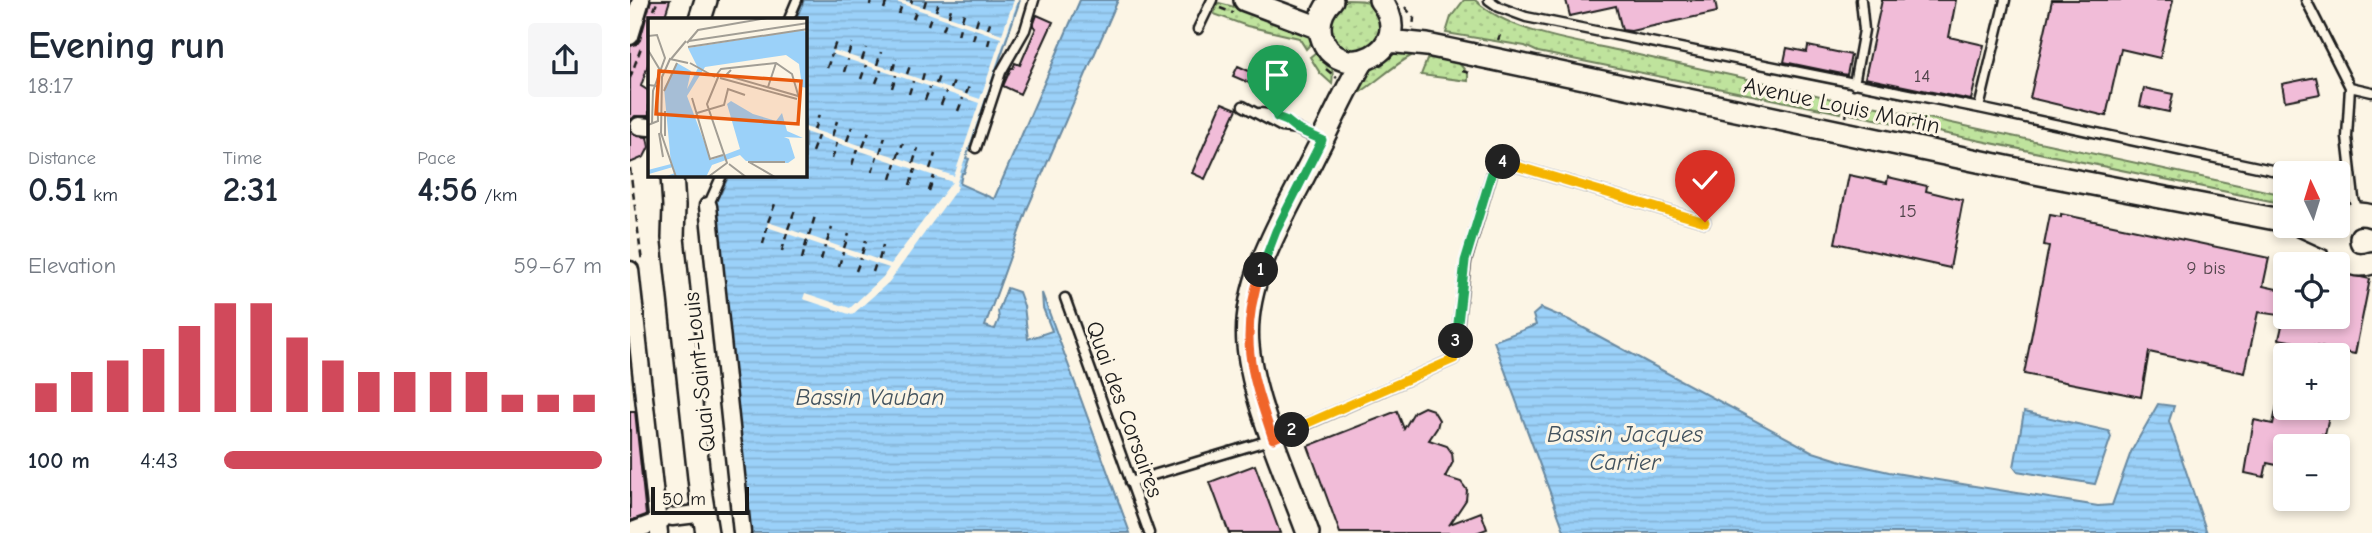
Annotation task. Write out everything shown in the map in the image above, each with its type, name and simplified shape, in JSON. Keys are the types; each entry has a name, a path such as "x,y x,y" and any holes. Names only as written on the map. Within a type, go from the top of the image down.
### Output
{"street":[{"path":"638,36 642,0"},
{"path":"700,18 706,0"},
{"path":"1253,2 1326,12 1325,43 1337,56 1363,61 1378,54 1388,41 1390,16 1380,0"},
{"name":"Avenue Louis Martin","path":"1388,41 1427,45 2035,173 2273,219"},
{"path":"1335,109 1337,56"},
{"path":"1308,533 1273,439 1251,368 1248,344 1250,306 1276,231 1335,109 1363,61"},
{"name":"Quai Saint-Louis","path":"672,177 673,238 706,523"},
{"name":"Quai Saint-Louis","path":"708,206 742,533"},
{"path":"2338,238 2343,257 2358,265 2372,263"},
{"path":"630,270 637,416 663,523"},
{"path":"630,532 663,523 706,523"}],"lane":[{"path":"789,18 797,0"},
{"path":"976,148 1001,72 1025,30 1034,0"},
{"path":"1198,29 1212,0"},
{"path":"1489,0 1499,7 1526,17 2273,170"},
{"path":"1854,83 1864,30 1861,0"},
{"path":"1979,108 2005,0"},
{"path":"2306,0 2350,87 2347,137 2352,183 2365,215"},
{"path":"2350,87 2372,92"},
{"path":"1243,106 1282,127 1297,129 1322,140"},
{"path":"1130,482 1273,439 1454,359 1465,261 1496,159 1705,222"},
{"path":"708,206 721,177"},
{"name":"Quai des Corsaires","path":"1065,298 1149,533"}],"path":[{"path":"870,5 871,0"},
{"path":"884,9 887,0"},
{"path":"924,7 926,0"},
{"path":"1399,0 1414,18 1413,32"},
{"path":"936,11 939,2"},
{"path":"899,14 902,4"},
{"path":"943,30 952,5"},
{"path":"913,19 917,9"},
{"path":"958,34 965,10"},
{"path":"928,25 932,14"},
{"path":"973,40 979,15"},
{"path":"988,29 991,19"},
{"path":"988,46 991,34"},
{"path":"1499,40 1500,34"},
{"path":"630,78 638,36"},
{"path":"827,68 837,39"},
{"path":"844,72 852,43"},
{"path":"862,60 866,48"},
{"path":"877,65 881,52"},
{"path":"893,70 896,58"},
{"path":"907,75 911,62"},
{"path":"861,79 866,65"},
{"path":"922,79 925,69"},
{"path":"876,83 881,70"},
{"path":"936,84 940,73"},
{"path":"892,88 896,75"},
{"path":"951,89 955,79"},
{"path":"909,94 913,81"},
{"path":"958,111 970,83"},
{"path":"925,100 930,87"},
{"path":"941,105 946,92"},
{"path":"814,130 819,115"},
{"path":"832,136 837,121"},
{"path":"847,141 852,127"},
{"path":"863,147 869,132"},
{"path":"812,152 818,136"},
{"path":"872,172 886,137"},
{"path":"832,159 837,143"},
{"path":"891,179 903,143"},
{"path":"852,165 857,149"},
{"path":"913,163 918,149"},
{"path":"930,169 935,154"},
{"path":"910,185 915,169"},
{"path":"929,191 934,176"},
{"path":"763,244 775,204"},
{"path":"782,251 795,210"},
{"path":"802,258 815,216"},
{"path":"821,260 832,228"},
{"path":"839,266 849,234"},
{"path":"856,271 866,240"},
{"path":"873,272 883,245"}],"green space":[{"path":"1346,0 1369,2 1376,8 1385,29 1368,50 1352,50 1336,42 1332,20 1335,12"},
{"path":"1464,0 1475,0 1507,21 1546,35 1843,102 1841,113 1538,52 1525,46 1446,33 1451,17"},
{"path":"1219,3 1304,25 1315,39 1306,49 1299,38 1247,26 1214,14"},
{"path":"1413,47 1411,56 1366,89 1359,93 1352,90 1358,77 1393,51"},
{"path":"1321,48 1331,64 1332,84 1320,73 1310,57"},
{"path":"1430,52 1454,57 1468,74 1468,81 1421,75"},
{"path":"1854,102 2273,192 2273,202 1851,114"}],"water":[{"name":"Bassin Vauban","path":"804,0 1020,0 966,158 969,159 960,184 994,199 1080,0 1118,0 1028,207 985,326 995,329 1007,288 1019,292 1024,306 1028,339 1052,331 1043,308 1042,293 1130,533 749,533 712,206 728,177 807,177 807,18 796,18"},
{"name":"Bassin Jacques Cartier","path":"1541,308 1569,320 1813,452 1889,472 2098,506 2112,505 2131,452 2158,404 2174,406 2169,421 2207,533 1565,533 1494,341 1536,325 1533,315"},
{"path":"2024,412 2109,431 2111,437 2095,484 2017,471 2014,467"}],"pier":[{"path":"890,0 902,0 1002,34 1014,0 1018,0 956,185 958,187 889,282 852,315 803,299 805,293 850,308 889,268 767,227 768,222 891,264 952,182 807,133 807,128 954,176 979,103 832,54 833,50 980,99 1001,38"},
{"path":"1028,213 1030,214 990,324 993,325 995,311 1004,286 1007,285 993,328 987,324"}],"building":[{"path":"651,0 670,0 664,18 648,18 648,65 641,86 648,90 648,116 635,116 630,121 630,46 640,40"},
{"path":"1566,0 1715,0 1717,12 1631,31 1622,30 1616,6 1570,16"},
{"path":"1882,0 1956,0 1949,37 1984,45 1971,100 1865,78"},
{"path":"2052,0 2173,0 2160,58 2121,49 2106,116 2030,98"},
{"path":"1037,15 1053,22 1020,94 1003,86 1015,63 1020,65 1036,28 1033,26"},
{"path":"1808,46 1851,55 1847,75 1784,62 1787,48 1807,52"},
{"path":"1238,66 1275,83 1270,92 1233,76"},
{"path":"2316,77 2320,94 2285,101 2282,84"},
{"path":"2144,88 2173,94 2169,112 2140,106"},
{"path":"1222,103 1237,109 1205,179 1192,173"},
{"path":"630,131 637,136 647,137 648,149 644,157 630,163"},
{"path":"1849,175 1887,183 1888,177 1927,186 1926,191 1963,200 1950,268 1835,243"},
{"path":"2061,214 2269,258 2263,286 2273,288 2273,314 2258,312 2245,373 2149,352 2141,397 2024,374 2049,246 2044,245 2050,215 2061,217"},
{"path":"2350,275 2370,279 2355,354 2350,353 2350,343 2299,343 2279,339 2281,329 2350,329"},
{"path":"1424,407 1433,410 1439,420 1429,440 1447,446 1452,453 1453,462 1445,477 1461,482 1467,490 1466,500 1450,524 1481,512 1487,529 1476,533 1340,533 1308,446 1397,411 1404,429 1414,412"},
{"path":"630,411 635,411 646,515 630,521"},
{"path":"2254,420 2273,424 2274,420 2328,420 2325,434 2273,434 2273,464 2267,463 2264,477 2245,473"},
{"path":"1255,465 1280,533 1229,533 1210,482"}],"route":[{"path":"1277,117 1322,140 1276,231 1250,306 1248,344 1251,368 1273,439 1454,359 1465,261 1496,159 1705,222"}]}
